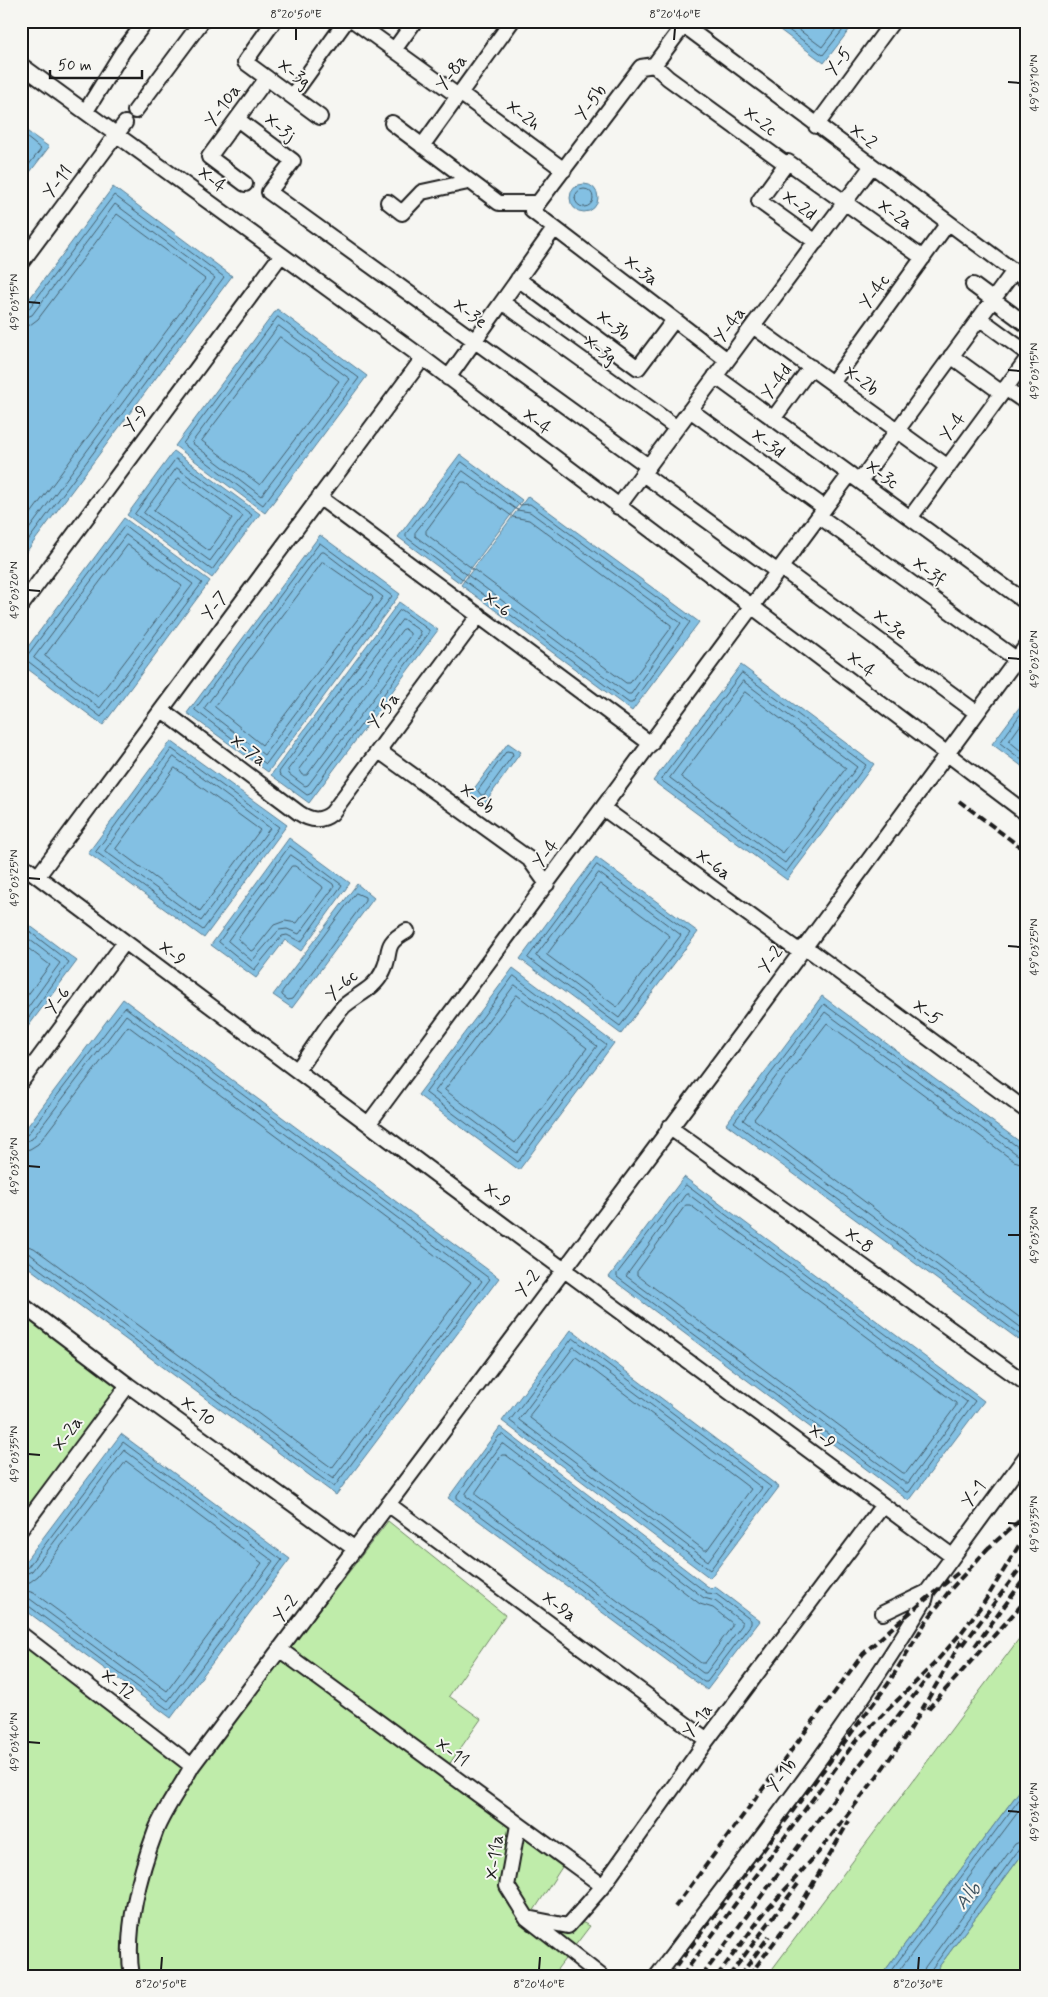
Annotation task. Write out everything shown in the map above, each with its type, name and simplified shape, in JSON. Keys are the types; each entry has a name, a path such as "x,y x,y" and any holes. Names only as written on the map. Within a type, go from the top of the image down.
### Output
{"street":[{"path":"86,111 123,51 146,21"},
{"path":"135,111 202,21"},
{"name":"X-3g","path":"274,21 245,62 320,117"},
{"path":"292,96 346,21"},
{"name":"X-2h","path":"354,21 564,170"},
{"path":"394,50 414,21"},
{"name":"Y-8a","path":"422,146 512,21"},
{"name":"Y-5","path":"816,126 893,21"},
{"name":"X-2","path":"681,23 816,126 1027,280"},
{"name":"Y-5b","path":"535,207 641,67 654,65 681,23"},
{"name":"X-4","path":"21,64 86,111 122,128 281,255 423,358 1027,814"},
{"name":"X-2c","path":"654,65 668,78 786,164 788,162 845,203"},
{"name":"Y-10a","path":"245,184 209,157 268,78"},
{"name":"X-3j","path":"237,119 293,161 270,192"},
{"path":"392,123 468,182 499,203 535,207"},
{"name":"Y-11","path":"21,263 122,128"},
{"name":"X-2d","path":"786,164 760,201 816,242"},
{"name":"Y-4a","path":"618,506 872,167"},
{"path":"388,202 402,213 422,192 468,182"},
{"name":"X-3e","path":"270,192 475,341 779,570 977,713"},
{"name":"X-2a","path":"845,203 923,258"},
{"name":"X-3a","path":"535,207 554,229 727,360"},
{"name":"Y-4c","path":"832,383 948,223"},
{"path":"448,378 554,229"},
{"name":"Y-9","path":"21,606 281,255"},
{"path":"753,607 822,512 897,430 1014,271"},
{"name":"X-3b","path":"518,279 638,368 674,320"},
{"path":"973,285 1027,325"},
{"name":"X-3g","path":"502,302 676,428"},
{"path":"979,318 1027,353"},
{"name":"X-2b","path":"753,326 948,467"},
{"path":"951,356 1027,404"},
{"name":"Y-7","path":"38,876 423,358"},
{"name":"Y-4","path":"910,518 1027,359"},
{"name":"Y-4d","path":"773,419 810,368"},
{"name":"X-3c","path":"715,376 1027,603"},
{"name":"X-3d","path":"690,410 822,512"},
{"name":"X-6","path":"319,497 651,744"},
{"name":"X-3f","path":"822,512 1016,659"},
{"name":"Y-4","path":"369,1123 753,607"},
{"name":"Y-5a","path":"313,820 321,819 332,813 479,615"},
{"name":"Y-2","path":"132,1976 128,1955 136,1897 157,1828 192,1766 670,1127 1027,645"},
{"name":"X-7a","path":"162,710 299,813 313,820"},
{"name":"X-6b","path":"379,750 529,859 547,884"},
{"name":"X-6a","path":"604,808 802,949"},
{"name":"X-9","path":"21,864 952,1556"},
{"name":"Y-6c","path":"297,1070 344,1007 365,994 383,971 387,950 397,936 408,930"},
{"name":"Y-6","path":"21,1082 125,942"},
{"name":"X-5","path":"802,949 1027,1111"},
{"name":"X-8","path":"670,1127 1027,1384"},
{"name":"X-10","path":"21,1304 128,1385 355,1549"},
{"name":"X-2a","path":"21,1529 128,1385"},
{"name":"Y-1","path":"952,1556 1027,1455"},
{"name":"X-9a","path":"388,1504 707,1740"},
{"name":"Y-1a","path":"527,1918 568,1926 603,1886 707,1740 883,1505"},
{"name":"Y-1b","path":"657,1976 862,1699 897,1647 925,1600 927,1592 952,1556"},
{"name":"Y-1b","path":"883,1613 927,1592"},
{"name":"X-12","path":"21,1634 192,1766"},
{"name":"X-11","path":"280,1649 603,1886"},
{"name":"X-11a","path":"518,1824 507,1886 527,1918"},
{"path":"527,1918 540,1931 601,1976"}],"green space":[{"path":"21,1313 119,1386 21,1522"},
{"path":"388,1521 505,1615 449,1696 481,1719 441,1776 562,1867 533,1912 563,1931 579,1921 590,1926 552,1976 24,1976 21,1970 21,1633 197,1770"},
{"path":"1027,1628 1027,1781 881,1976 767,1976"},
{"path":"1027,1848 1027,1976 932,1976"}],"water":[{"path":"768,21 856,21 824,63"},
{"path":"21,127 49,147 21,184"},
{"path":"584,184 594,188 598,198 594,208 584,212 574,208 570,198 574,188"},
{"path":"113,187 232,276 21,559 21,310"},
{"path":"277,309 367,376 265,513 175,446"},
{"path":"174,451 260,514 212,578 127,515"},
{"path":"460,454 522,500 460,583 398,537"},
{"path":"528,496 699,622 632,711 461,585"},
{"path":"124,518 210,581 103,725 21,664 21,656"},
{"path":"320,535 400,594 268,772 187,713"},
{"path":"399,602 438,630 309,803 271,775"},
{"path":"741,665 874,764 787,880 653,781"},
{"path":"1027,697 1027,770 992,744"},
{"path":"171,741 287,825 204,938 88,853"},
{"path":"508,743 521,752 484,804 470,794"},
{"path":"289,838 350,883 301,951 285,940 256,978 211,945"},
{"path":"596,857 698,932 621,1034 520,959"},
{"path":"357,884 374,898 292,1008 273,995"},
{"path":"21,919 77,961 21,1036"},
{"path":"513,968 614,1043 519,1170 418,1095"},
{"path":"822,996 1027,1147 1026,1345 726,1124"},
{"path":"123,999 499,1278 336,1495 21,1262 21,1135"},
{"path":"684,1177 984,1401 909,1501 609,1277"},
{"path":"571,1330 779,1487 710,1578 502,1421"},
{"path":"500,1427 711,1589 714,1586 760,1621 707,1690 448,1498"},
{"path":"121,1434 290,1559 171,1718 21,1607 21,1567"},
{"name":"Alb","path":"1027,1781 1027,1848 932,1976 881,1976"}],"railway":[{"path":"959,801 1027,852"},
{"path":"986,1550 1027,1514"},
{"path":"682,1976 855,1742 935,1663 961,1633 985,1601 1027,1532"},
{"path":"669,1976 888,1684 927,1620 950,1590 990,1546"},
{"path":"963,1645 1027,1559"},
{"path":"675,1907 863,1654 959,1572"},
{"path":"975,1646 1027,1575"},
{"path":"928,1709 1027,1599"},
{"path":"717,1976 765,1912 818,1853 875,1779 910,1730 964,1637"},
{"path":"702,1976 844,1785 930,1675"},
{"path":"749,1976 796,1913 849,1821"},
{"path":"729,1976 798,1884"},
{"path":"740,1976 769,1936"}]}
